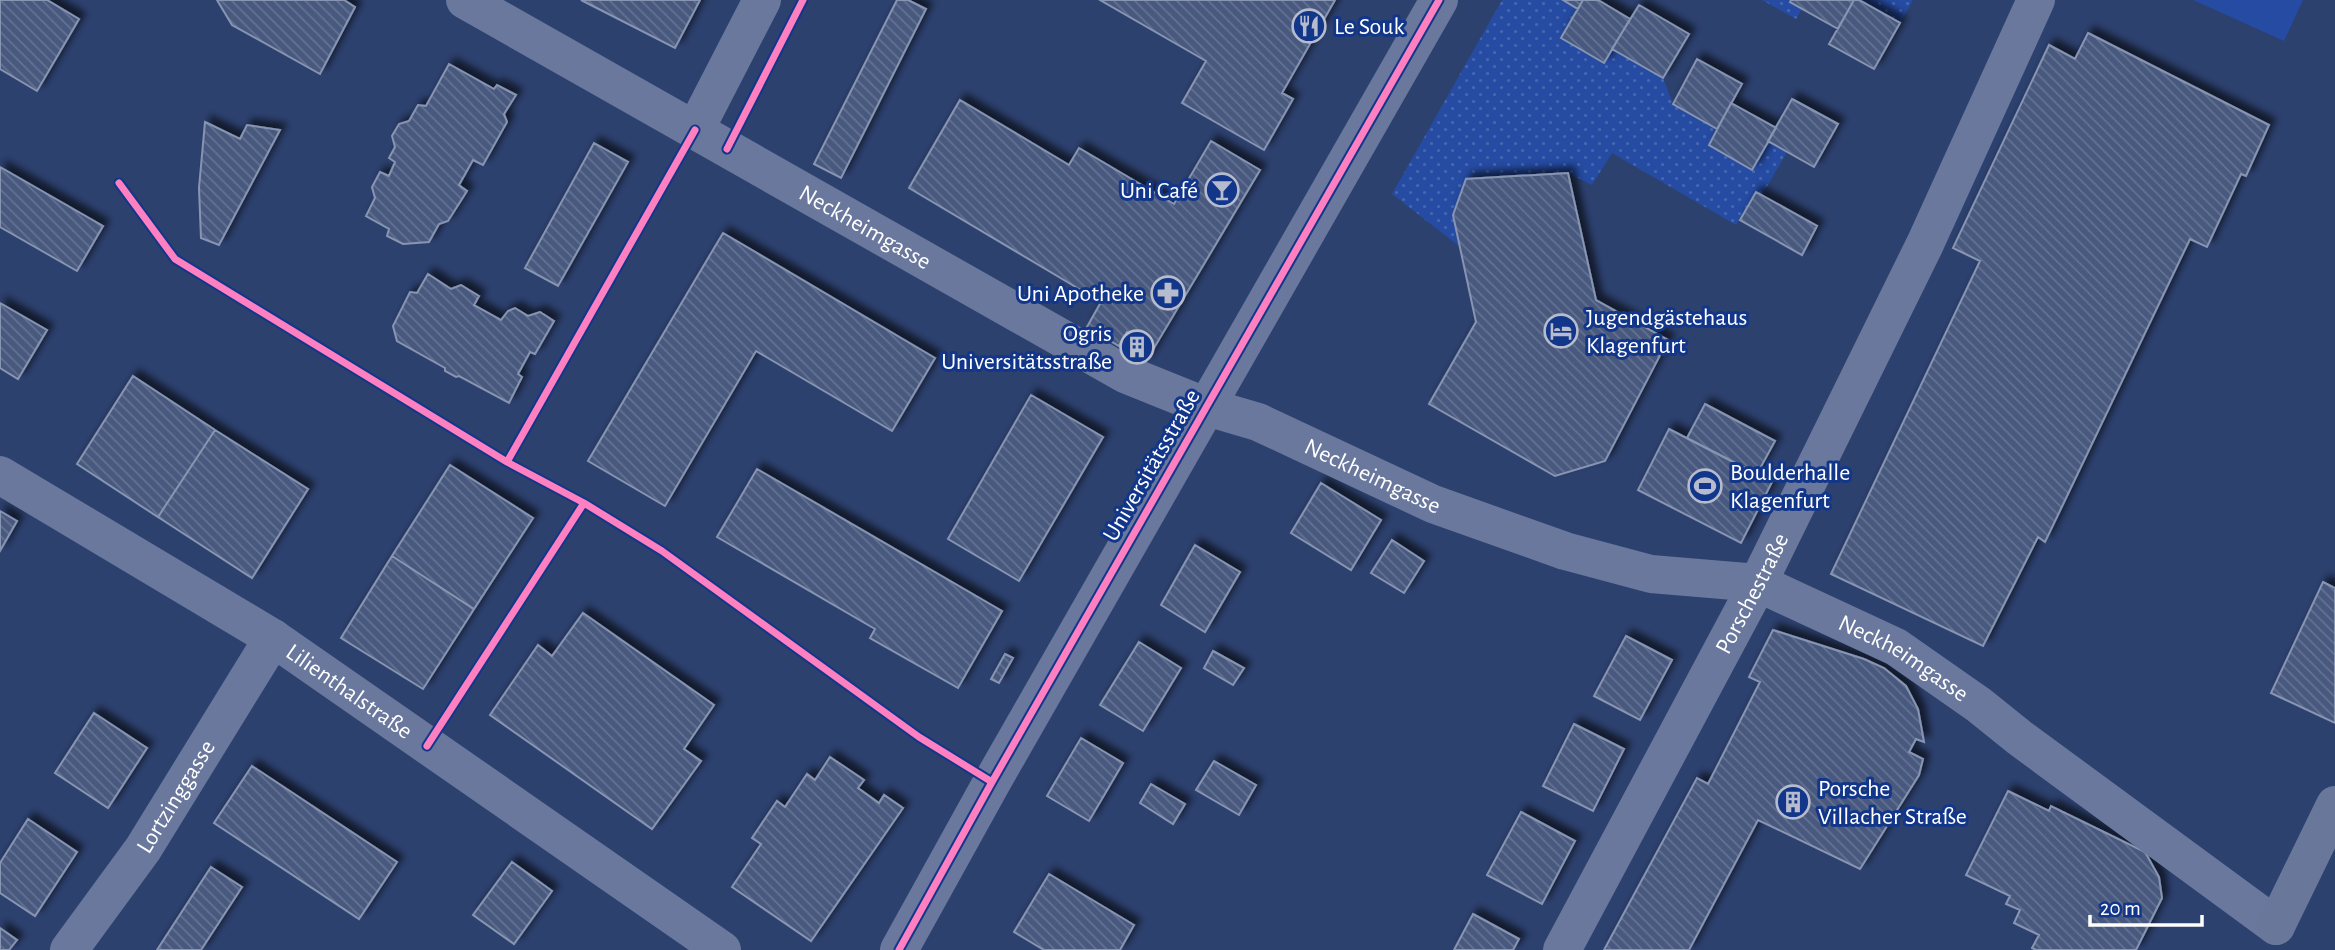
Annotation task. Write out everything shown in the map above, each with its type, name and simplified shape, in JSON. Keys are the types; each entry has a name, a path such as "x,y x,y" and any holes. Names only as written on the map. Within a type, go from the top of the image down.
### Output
{"main road":[{"path":"2269,938 2335,805"},
{"path":"2269,938 2335,852"}],"street":[{"name":"Neckheimgasse","path":"465,0 1125,374 1207,407 1258,422 1433,504 1565,551 1651,574 1758,583 1896,647 1979,705 2269,938"},
{"path":"695,130 762,0"},
{"name":"Universitätsstraße","path":"899,950 1439,0"},
{"name":"Porschestraße","path":"1562,950 1758,583 1924,244 2036,0"},
{"name":"Lilienthalstraße","path":"0,475 273,638 722,950"},
{"name":"Lortzinggasse","path":"69,950 143,849 273,638"}],"shaded area":[{"path":"1502,0 1563,0 1578,9 1562,38 1604,63 1612,49 1663,78 1673,104 1717,129 1709,145 1752,169 1768,141 1787,152 1762,195 1756,192 1736,225 1612,153 1592,185 1568,173 1466,179 1453,215 1459,246 1392,194"},
{"path":"1762,0 1791,0 1790,3 1802,9 1796,19"},
{"path":"1859,0 1913,0 1900,23"},
{"path":"2193,0 2303,0 2284,41"}],"building":[{"path":"0,0 47,0 79,19 37,91 0,69"},
{"path":"217,0 344,0 355,7 320,74 232,25"},
{"path":"581,0 700,0 675,48"},
{"path":"897,0 908,0 926,9 841,178 814,164"},
{"path":"1100,0 1335,0 1282,93 1293,99 1264,150 1182,103 1206,61"},
{"path":"1563,0 1583,0 1578,9"},
{"path":"1583,0 1598,0 1630,19 1604,63 1561,38"},
{"path":"1854,0 1838,29 1790,2"},
{"path":"1854,0 1859,0 1900,23 1874,69 1829,44"},
{"path":"1639,5 1689,34 1663,78 1612,49"},
{"path":"2088,33 2269,125 2246,176 2241,174 2207,247 2190,239 2045,542 2038,537 1983,646 1831,574 1980,261 1953,248 2049,45 2075,59"},
{"path":"1697,59 1742,84 1717,129 1673,104"},
{"path":"449,64 494,89 497,85 516,95 504,114 507,122 483,165 473,160 459,185 467,191 448,221 439,224 429,242 403,244 387,236 389,229 366,216 375,198 372,187 380,172 389,176 395,162 389,158 395,147 392,136 399,124 409,121 418,105 426,106"},
{"path":"1792,99 1838,124 1814,167 1768,141"},
{"path":"960,100 1069,165 1079,148 1174,204 1211,141 1260,170 1154,348 1127,332 1119,346 1087,327 1101,302 909,188"},
{"path":"1731,103 1776,128 1752,170 1709,145"},
{"path":"205,122 240,139 247,125 280,130 219,245 201,238 199,188"},
{"path":"594,143 628,162 558,286 525,268"},
{"path":"0,167 103,226 77,271 0,227"},
{"name":"Jugendgästehaus Klagenfurt","path":"1568,173 1596,300 1668,340 1605,461 1555,476 1429,404 1476,322 1453,215 1466,179"},
{"path":"1756,192 1817,226 1802,255 1740,220"},
{"path":"723,233 935,358 892,431 756,351 665,506 588,461"},
{"path":"428,274 451,289 461,285 479,296 474,305 501,320 508,311 515,308 528,316 540,312 554,321 535,354 530,352 518,374 522,377 509,403 445,371 445,368 397,341 393,326 410,292 417,293"},
{"path":"0,303 47,330 18,379 0,368"},
{"name":"Ogris Universitätsstraße","path":"1127,332 1154,348 1145,362 1119,346"},
{"path":"133,376 215,430 158,517 77,464"},
{"path":"1031,395 1103,437 1019,581 948,539"},
{"path":"1705,404 1775,441 1757,474 1687,438"},
{"name":"Boulderhalle Klagenfurt","path":"1669,429 1772,482 1741,543 1638,490"},
{"path":"215,430 308,489 252,578 158,517"},
{"path":"450,465 533,518 474,609 392,556"},
{"path":"757,469 1002,611 958,688 870,638 875,629 717,537"},
{"path":"1321,483 1381,520 1351,570 1291,533"},
{"path":"0,511 17,521 0,551"},
{"path":"1392,540 1424,561 1404,593 1371,573"},
{"path":"1195,545 1240,572 1205,632 1161,605"},
{"path":"392,556 474,609 423,689 341,638"},
{"path":"2323,582 2335,588 2335,723 2271,693"},
{"path":"583,613 714,705 684,749 701,761 652,829 490,715 538,645 552,656"},
{"name":"Porsche Villacher Straße","path":"1773,630 1864,659 1884,668 1906,686 1918,709 1924,742 1916,739 1909,752 1923,759 1919,775 1860,869 1758,820 1689,950 1604,950 1697,778 1708,784 1760,682 1749,677"},
{"path":"1626,636 1672,660 1640,720 1594,696"},
{"path":"1139,642 1181,668 1143,731 1100,705"},
{"path":"1213,651 1244,668 1233,685 1204,668"},
{"path":"1005,654 1013,658 999,683 991,679"},
{"path":"94,713 147,748 108,808 55,773"},
{"path":"1574,724 1624,749 1593,811 1543,786"},
{"path":"1081,738 1123,763 1089,821 1047,796"},
{"path":"830,757 864,780 858,788 879,803 884,795 903,808 811,941 732,887 761,844 752,838 777,801 785,807 807,774 815,780"},
{"path":"1214,761 1256,785 1239,815 1196,790"},
{"path":"252,766 397,862 359,919 214,823"},
{"path":"1151,784 1185,804 1173,824 1140,803"},
{"path":"2008,791 2049,811 2051,806 2145,852 2159,877 2162,898 2136,950 2036,950 2032,948 2039,935 2014,923 2020,910 2006,904 2010,896 1966,875"},
{"path":"1521,812 1575,841 1542,904 1487,875"},
{"path":"28,819 77,852 35,916 0,893 0,863"},
{"path":"512,862 552,891 514,944 473,915"},
{"path":"211,867 242,887 201,950 157,950"},
{"path":"1049,874 1134,925 1120,950 1044,950 1014,932"},
{"path":"1473,914 1519,939 1513,950 1454,950"},
{"path":"0,928 17,940 9,950 0,950"}],"cycle path":[{"path":"727,149 803,0"},
{"path":"899,950 992,782 1439,0"},
{"path":"507,462 695,130"},
{"path":"119,183 175,259 507,462 584,503 662,551 919,737 992,782"},
{"path":"427,746 584,503"}],"place":[{"name":"Le Souk","path":"1309,26"},
{"name":"Uni Café","path":"1222,190"},
{"name":"Uni Apotheke","path":"1168,293"},
{"name":"Jugendgästehaus Klagenfurt","path":"1561,331"},
{"name":"Ogris Universitätsstraße","path":"1137,347"},
{"name":"Boulderhalle Klagenfurt","path":"1705,486"},
{"name":"Porsche Villacher Straße","path":"1793,802"}]}
